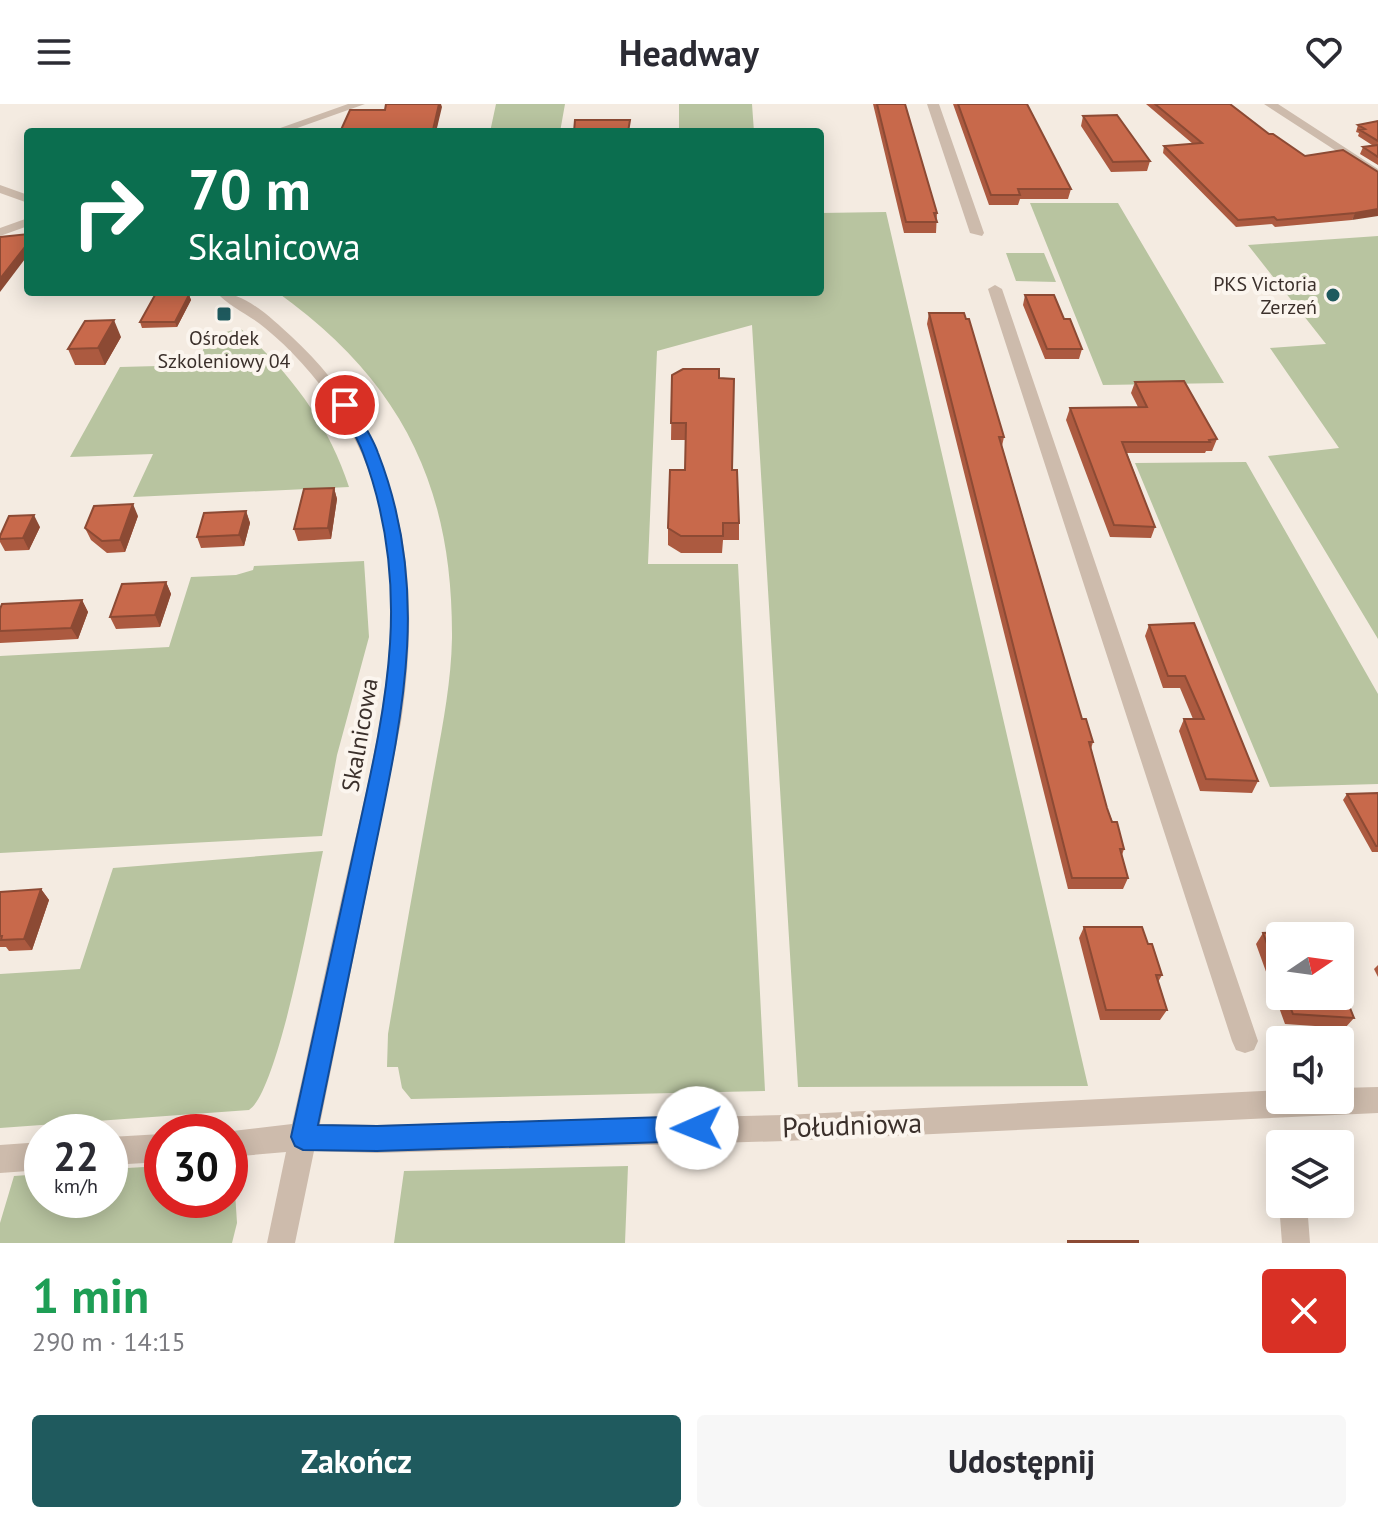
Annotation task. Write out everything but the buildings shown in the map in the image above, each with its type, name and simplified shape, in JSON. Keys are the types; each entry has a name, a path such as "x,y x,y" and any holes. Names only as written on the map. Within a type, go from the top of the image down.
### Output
{"street":[{"path":"287,128 359,104"},
{"path":"933,104 977,233"},
{"path":"1270,104 1378,174"},
{"path":"0,189 24,211"},
{"path":"0,200 24,212"},
{"path":"0,224 24,214"},
{"path":"0,232 24,214"},
{"path":"995,289 1245,1041"},
{"name":"Skalnicowa","path":"230,296 254,311 302,352 345,405 370,450 382,482 399,563 401,632 396,689 281,1243"},
{"name":"Południowa","path":"248,1142 303,1137 377,1139 652,1129 785,1128 1378,1100"},
{"path":"0,1159 24,1157"},
{"path":"1294,1218 1296,1243"}],"green space":[{"path":"496,104 565,104 561,128 491,128"},
{"path":"679,104 752,104 754,128 679,128"},
{"path":"1030,203 1118,203 1224,383 1103,385"},
{"path":"886,212 1088,1086 798,1087 752,325 657,351 648,564 738,564 765,1091 411,1099 402,1088 398,1067 387,1067 388,1034 449,679 452,638 450,583 443,532 430,485 411,441 387,400 357,362 320,326 282,296 824,296 824,213"},
{"path":"1378,236 1378,639 1268,456 1339,448 1270,348 1326,344 1248,245"},
{"path":"1006,253 1044,253 1056,282 1016,281"},
{"path":"240,328 275,363 305,400 330,441 349,487 133,497 153,454 70,457 120,367 196,365 209,337"},
{"path":"1246,462 1378,694 1378,784 1270,787 1135,463"},
{"path":"364,561 369,637 337,755 322,836 0,853 0,656 169,647 191,577 236,575 253,570 254,566"},
{"path":"323,851 303,948 272,1068 260,1095 249,1110 144,1114 144,1118 128,1119 128,1114 24,1114 24,1126 0,1128 0,974 80,969 113,868"},
{"path":"628,1166 625,1243 394,1243 404,1171"},
{"path":"144,1167 144,1218 237,1218 232,1243 0,1243 0,1223 14,1176 24,1175 24,1218 128,1218 128,1168"}],"place":[{"name":"PKS Victoria Zerzeń","path":"1333,295"},
{"name":"Ośrodek Szkoleniowy 04","path":"224,314"}],"route":[{"path":"345,405 370,450 388,504 399,563 401,632 396,689 384,758 303,1137 377,1139 697,1128"}]}
